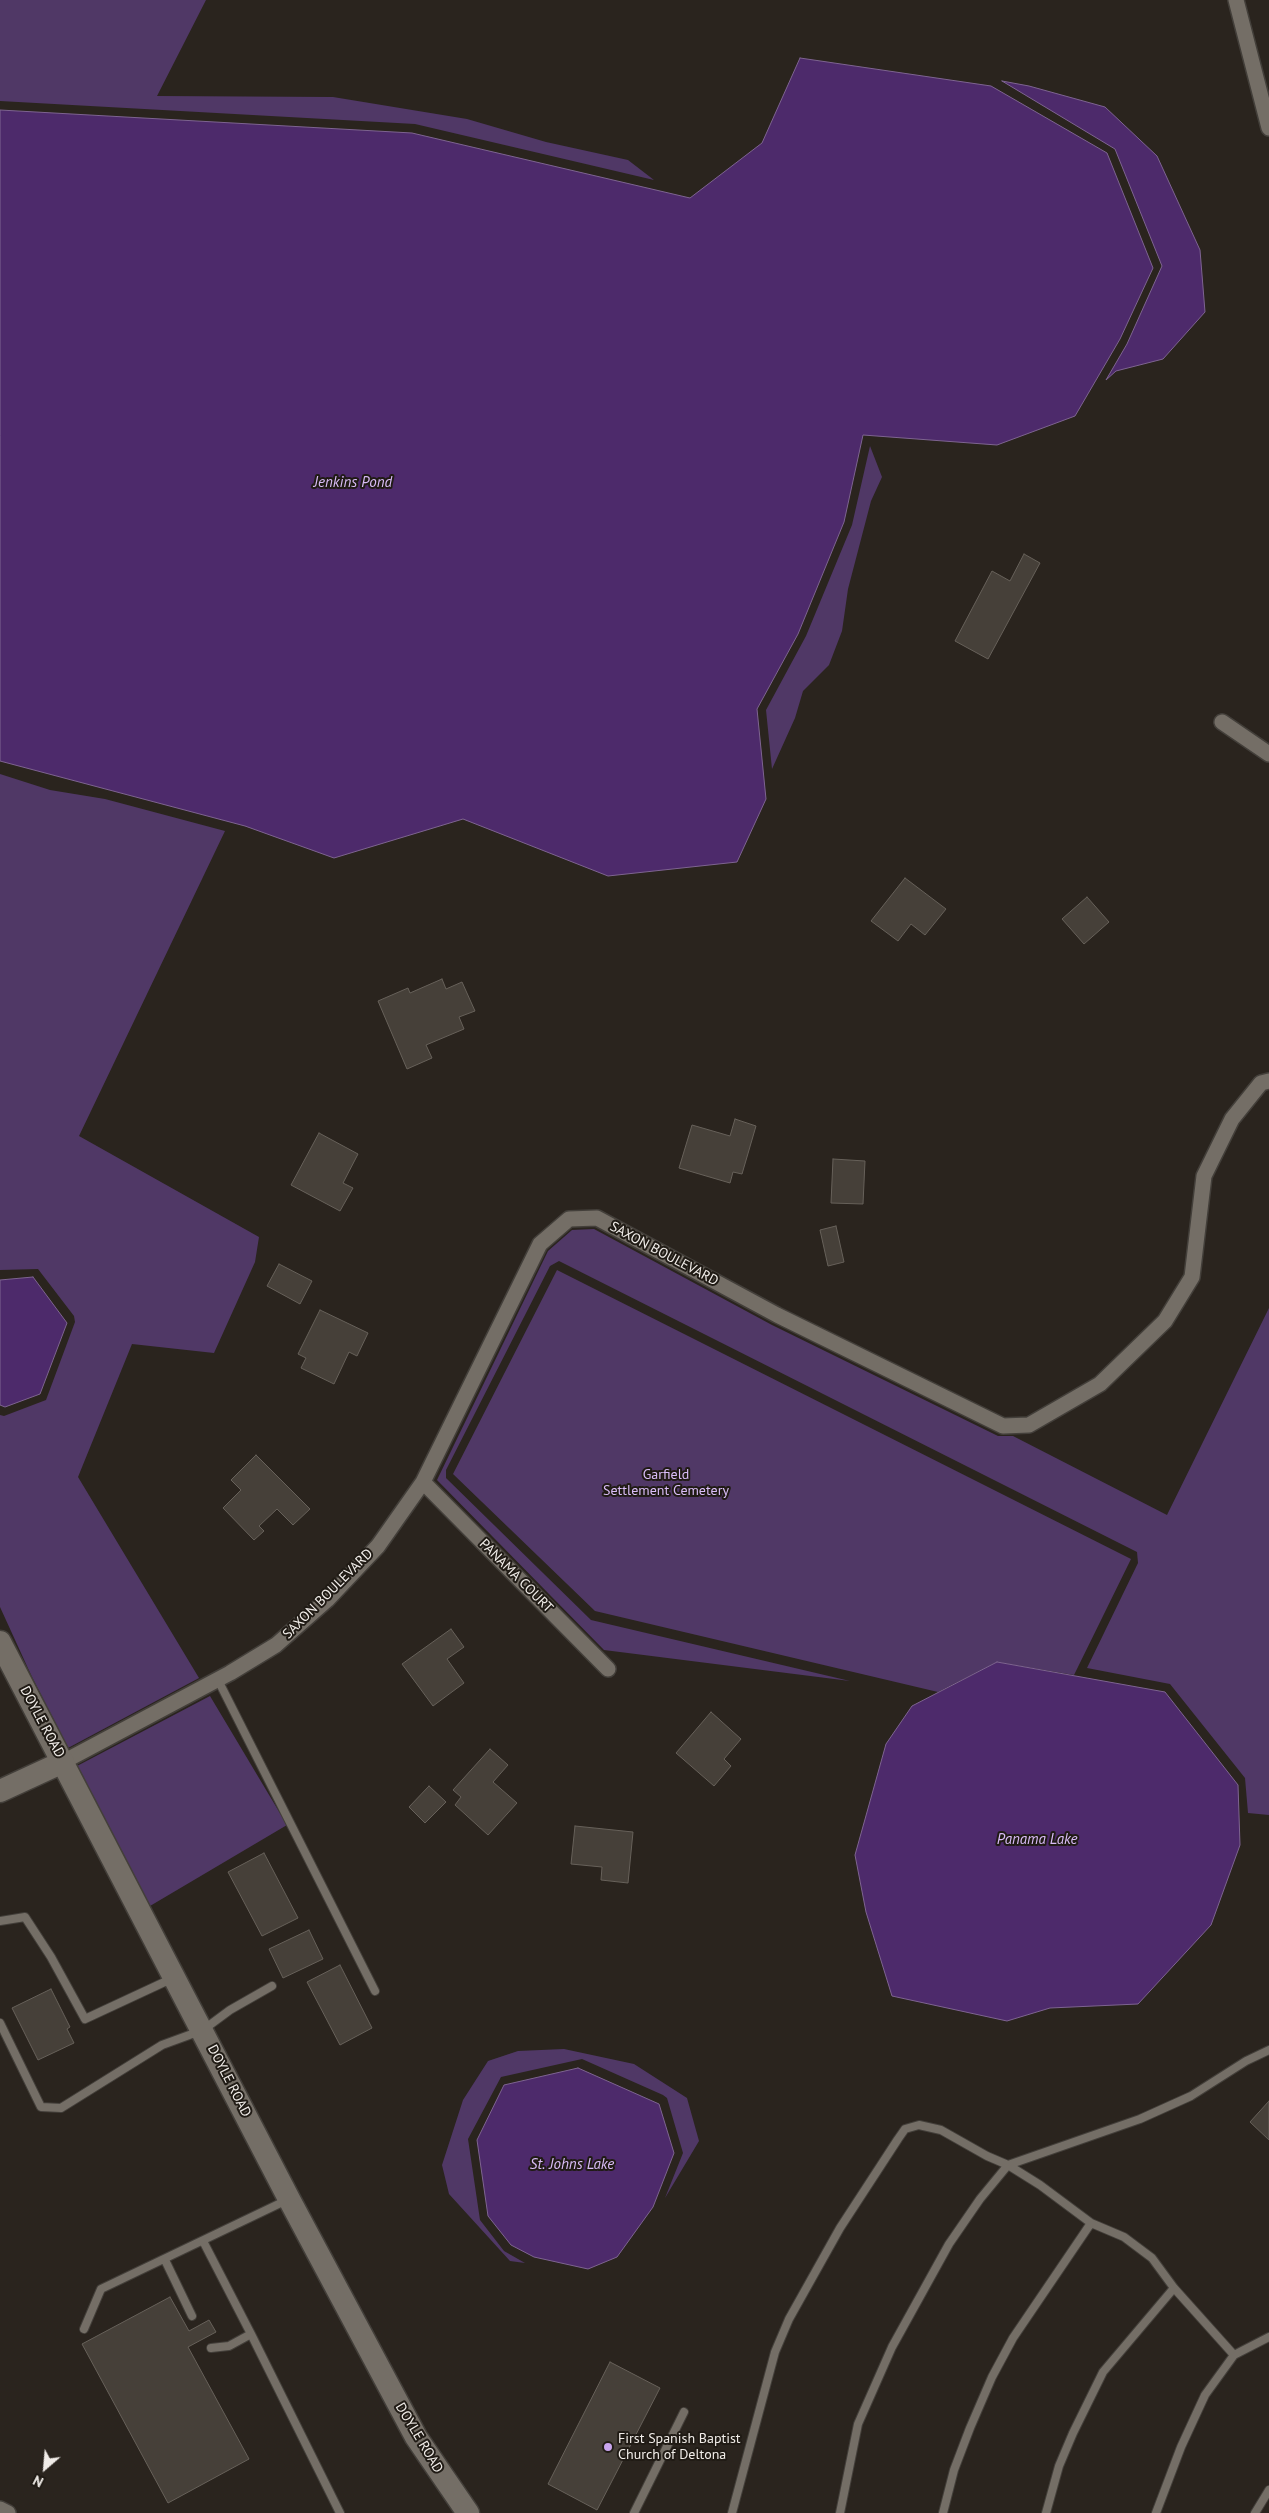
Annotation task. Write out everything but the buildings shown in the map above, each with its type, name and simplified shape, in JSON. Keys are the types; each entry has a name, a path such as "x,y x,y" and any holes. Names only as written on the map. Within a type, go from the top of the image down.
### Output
{"main road":[{"name":"DOYLE ROAD","path":"0,1642 176,1977 289,2199 416,2437 468,2513"},
{"name":"SAXON BOULEVARD","path":"0,1791 63,1762"}],"street":[{"path":"1236,0 1269,128"},
{"path":"1222,722 1269,754"},
{"name":"SAXON BOULEVARD","path":"63,1762 218,1680 276,1646 327,1600 378,1546 423,1482 540,1244 569,1219 597,1218 777,1315 1002,1426 1029,1425 1100,1384 1166,1321 1192,1278 1204,1176 1232,1119 1261,1083 1269,1081"},
{"name":"PANAMA COURT","path":"423,1482 608,1669"},
{"path":"0,2509 8,2513"}],"lane":[{"path":"218,1680 375,1991"},
{"path":"0,1921 26,1917 51,1957 84,2019 176,1977"},
{"path":"0,2024 41,2107 61,2108 162,2045 203,2030 230,2010 272,1986"},
{"path":"840,2513 858,2424 892,2347 949,2244 980,2199 1008,2165 1140,2119 1191,2096 1246,2061 1269,2050"},
{"path":"732,2513 772,2360 789,2320 840,2228 905,2129 919,2125 941,2130 987,2156 1008,2165 1040,2185 1091,2223 1124,2237 1152,2258 1174,2288 1234,2355"},
{"path":"84,2328 101,2289 289,2199"},
{"path":"943,2513 960,2454 992,2377 1013,2338 1091,2223"},
{"path":"203,2241 340,2513"},
{"path":"165,2260 192,2316"},
{"path":"1046,2513 1059,2466 1073,2432 1104,2372 1174,2288"},
{"path":"211,2348 229,2346 250,2334"},
{"path":"1156,2513 1205,2395 1234,2355 1269,2337"},
{"path":"634,2513 684,2412"},
{"path":"1255,2513 1269,2490"}],"green space":[{"path":"0,0 206,0 157,96 333,97 467,119 546,142 628,160 654,180 415,124 0,101"},
{"path":"870,446 882,477 871,501 848,589 842,631 829,665 803,691 795,718 772,769 766,710 806,636 852,525"},
{"path":"0,774 50,790 105,799 225,831 79,1136 259,1237 255,1262 214,1353 132,1344 78,1477 199,1678 68,1748 32,1677 0,1607 0,1415 4,1416 46,1400 75,1322 74,1316 38,1269 0,1270"},
{"path":"594,1229 772,1325 998,1436 1013,1436 1167,1515 1269,1308 1269,1815 1248,1813 1245,1778 1170,1684 1087,1668 1138,1563 1137,1552 559,1261 550,1266 446,1470 446,1478 591,1620 850,1681 604,1650 437,1480 548,1251 572,1230"},
{"name":"Garfield Settlement Cemetery","path":"557,1270 1131,1559 1074,1675 997,1662 938,1692 595,1611 453,1474"},
{"path":"210,1696 287,1825 150,1906 77,1766"},
{"path":"564,2049 634,2064 687,2098 699,2141 665,2198 683,2153 667,2098 663,2095 582,2059 501,2077 468,2139 480,2220 504,2251 525,2263 510,2261 449,2194 442,2165 463,2100 488,2061 518,2051"}],"water":[{"name":"Jenkins Pond","path":"800,58 991,86 1107,153 1153,268 1120,339 1075,416 997,445 863,435 844,522 798,634 757,709 766,799 737,862 608,876 463,819 334,858 245,826 0,761 0,110 412,133 690,198 762,143"},
{"path":"1002,81 1029,86 1105,107 1157,156 1200,250 1205,312 1163,359 1116,371 1106,380 1127,344 1162,266 1115,149"},
{"path":"33,1277 67,1323 40,1394 5,1407 0,1405 0,1280"},
{"name":"Panama Lake","path":"997,1662 1165,1692 1238,1785 1240,1845 1211,1925 1138,2004 1050,2008 1007,2021 892,1996 866,1912 855,1855 886,1744 912,1706"},
{"name":"St. Johns Lake","path":"578,2068 659,2104 674,2153 653,2207 617,2257 588,2269 534,2257 511,2245 488,2216 477,2140 504,2085"}],"place":[{"name":"First Spanish Baptist Church of Deltona","path":"608,2447"}]}
